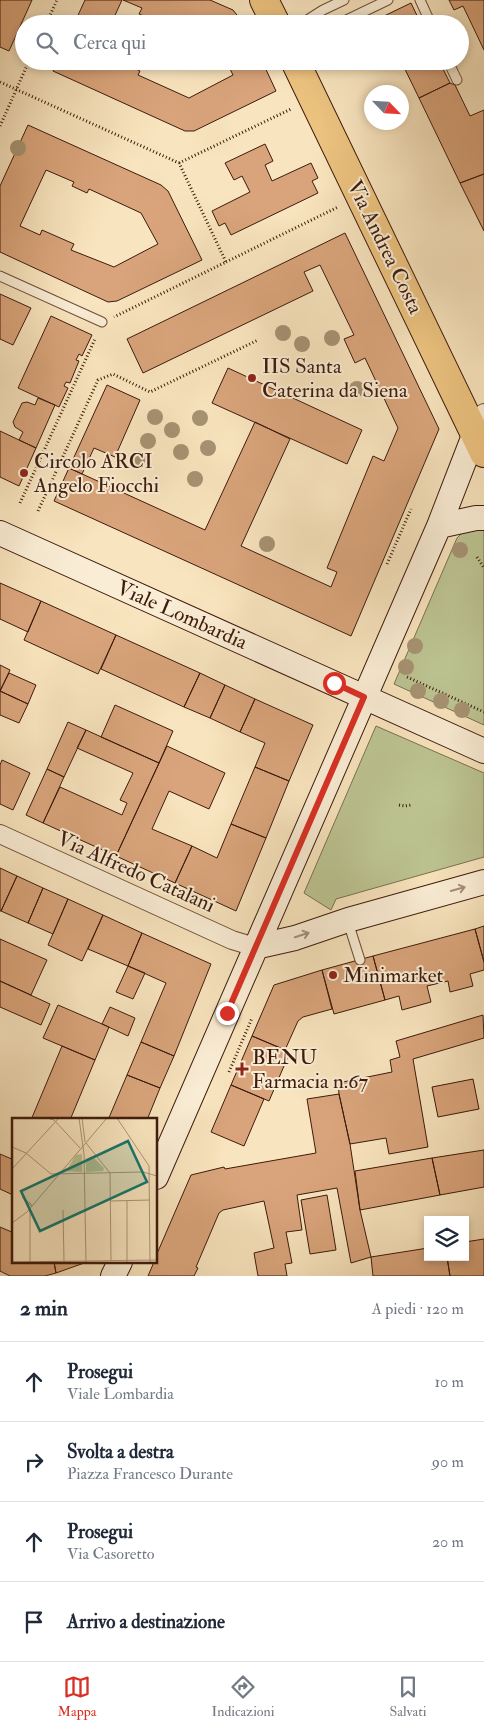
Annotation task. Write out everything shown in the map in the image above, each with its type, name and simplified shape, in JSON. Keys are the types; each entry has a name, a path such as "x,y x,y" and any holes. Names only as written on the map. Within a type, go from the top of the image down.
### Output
{"main road":[{"name":"Via Andrea Costa","path":"300,70 481,433"}],"street":[{"path":"158,1172 364,697 481,433"},
{"path":"439,526 484,518"},
{"name":"Viale Lombardia","path":"0,533 484,751"},
{"name":"Via Alfredo Catalani","path":"0,834 232,940 255,947"},
{"path":"255,947 295,938 348,920 484,882"},
{"path":"113,1276 119,1264"}],"lane":[{"path":"314,15 344,0"},
{"path":"357,15 388,0"},
{"path":"420,0 427,15"},
{"path":"452,70 457,80"},
{"path":"0,276 102,322"},
{"path":"348,920 360,960"}],"path":[{"path":"50,15 57,0"},
{"path":"0,126 25,70"},
{"path":"0,82 179,163 226,262"},
{"path":"179,163 291,109"},
{"path":"102,322 338,207"},
{"path":"20,503 95,339"},
{"path":"38,511 98,380 113,374 150,392 258,340"},
{"path":"387,564 411,509"},
{"path":"477,557 484,568"},
{"path":"407,677 484,712"},
{"path":"399,805 411,805"},
{"path":"229,1072 252,1018"}],"green space":[{"path":"484,528 484,725 394,684 457,538 463,532"},
{"path":"376,726 484,773 484,857 336,899 331,910 304,893"}],"building":[{"path":"0,0 32,0 25,15 15,15 15,38 9,51 0,47"},
{"path":"85,0 122,0 115,15 78,15"},
{"path":"123,0 210,0 233,10 237,15 141,15 139,14 142,8"},
{"path":"449,0 484,0 484,50 469,15 463,6 454,10"},
{"path":"411,3 417,15 386,15"},
{"path":"138,70 140,71 138,75 189,98 233,75 230,70 266,70 276,91 194,131 185,131 53,71"},
{"path":"405,70 444,70 450,83 419,98"},
{"path":"450,83 455,85 470,116 484,110 484,174 460,183 419,98"},
{"path":"28,125 161,185 168,191 202,260 117,301 108,302 0,252 0,186","holes":["46,170 74,182 72,186 87,193 89,189 141,213 158,244 114,267 71,250 74,244 42,230 40,235 20,226"]},
{"path":"265,144 273,161 265,165 272,181 311,163 318,178 312,181 318,193 231,235 225,223 219,226 212,211 250,192 242,176 234,180 225,163"},
{"path":"484,174 484,231 460,183"},
{"path":"345,233 439,429 351,636 54,501 69,468 205,530 255,422 290,439 241,546 331,587 337,572 327,568 373,456 384,461 398,428 365,358 355,363 344,339 354,335 320,265 304,272 313,291 143,373 127,339"},
{"path":"0,294 31,308 13,345 0,339"},
{"path":"51,316 92,335 82,356 79,354 76,360 79,361 70,383 66,382 64,386 68,388 59,407 18,388"},
{"path":"228,368 362,430 347,464 212,403"},
{"path":"107,385 140,400 115,457 94,448 82,474 69,468"},
{"path":"38,398 55,405 36,448 19,440 23,432 15,427 13,422 22,403 27,402 35,405"},
{"path":"0,431 36,448 19,486 0,477"},
{"path":"0,583 41,601 28,632 0,619"},
{"path":"41,601 116,635 98,674 24,640"},
{"path":"116,635 200,673 184,707 101,669"},
{"path":"0,665 10,670 0,691"},
{"path":"9,673 36,685 28,704 0,691"},
{"path":"200,673 225,685 210,718 184,707"},
{"path":"225,685 255,699 240,732 210,718"},
{"path":"0,691 28,704 19,723 0,715"},
{"path":"255,699 313,725 289,781 255,767 265,743 240,732"},
{"path":"115,705 173,731 159,763 101,737"},
{"path":"68,722 86,730 64,777 47,769"},
{"path":"86,730 159,763 116,856 43,823 60,787 122,815 127,803 120,800 133,773 77,748"},
{"path":"167,746 225,773 209,809 169,791 152,829 192,846 175,883 116,856"},
{"path":"2,760 30,773 13,810 0,804 0,765"},
{"path":"255,767 289,781 266,838 231,824"},
{"path":"47,769 64,777 43,823 26,815"},
{"path":"231,824 266,838 236,911 175,883 192,846 217,858"},
{"path":"0,868 17,876 1,911 0,911"},
{"path":"17,876 43,888 28,923 1,911"},
{"path":"43,888 68,899 53,934 28,923"},
{"path":"68,899 103,915 82,961 48,945"},
{"path":"103,915 142,933 128,966 88,949"},
{"path":"484,926 484,962 475,929"},
{"path":"475,929 484,962 484,970 470,974 473,986 450,992 448,981 427,986 431,1002 402,1010 399,996 385,1000 373,956"},
{"path":"142,933 211,964 174,1056 141,1042 166,983 128,966"},
{"path":"0,939 47,960 31,995 0,981"},
{"path":"373,956 385,1000 334,1014 322,970"},
{"path":"128,966 145,973 133,999 116,992"},
{"path":"322,970 332,1009 303,1017 298,1021 285,1050 252,1036 274,985"},
{"path":"0,981 50,1004 41,1025 0,1007"},
{"path":"58,1005 109,1027 95,1060 43,1038"},
{"path":"110,1007 135,1018 128,1036 102,1024"},
{"path":"483,1015 484,1038 413,1059 428,1147 389,1154 386,1138 350,1144 338,1083 392,1072 390,1060 400,1057 396,1041"},
{"path":"252,1036 290,1052 269,1101 231,1085"},
{"path":"141,1042 174,1056 160,1088 127,1075"},
{"path":"62,1046 95,1060 71,1118 32,1118"},
{"path":"127,1075 160,1088 148,1118 109,1118"},
{"path":"473,1079 479,1109 438,1117 432,1087"},
{"path":"231,1085 264,1099 244,1146 211,1132"},
{"path":"339,1094 350,1144 360,1210 371,1257 351,1263 337,1188 297,1195 302,1230 286,1232 292,1263 285,1264 287,1276 258,1276 254,1253 274,1248 264,1201 223,1210 219,1213 194,1276 148,1276 153,1264 158,1264 158,1251 191,1175 224,1167 225,1169 316,1153 307,1099"},
{"path":"484,1150 484,1187 440,1195 432,1158"},
{"path":"0,1154 12,1159 12,1195 0,1189"},
{"path":"432,1158 440,1195 360,1210 355,1171"},
{"path":"327,1195 336,1250 310,1254 301,1200"},
{"path":"0,1227 12,1232 12,1264 54,1264 56,1273 45,1276 10,1276 0,1271"},
{"path":"484,1239 484,1276 450,1276 448,1261 469,1261 469,1241"},
{"path":"424,1249 424,1261 448,1261 450,1276 373,1276 371,1257"},
{"path":"54,1264 81,1264 56,1273"}],"place":[{"name":"IIS Santa Caterina da Siena","path":"252,378"},
{"name":"Circolo ARCI Angelo Fiocchi","path":"24,473"},
{"name":"Minimarket","path":"333,975"},
{"name":"BENU Farmacia n.67","path":"242,1069"}],"route":[{"path":"227,1013 364,697 334,683"}]}
